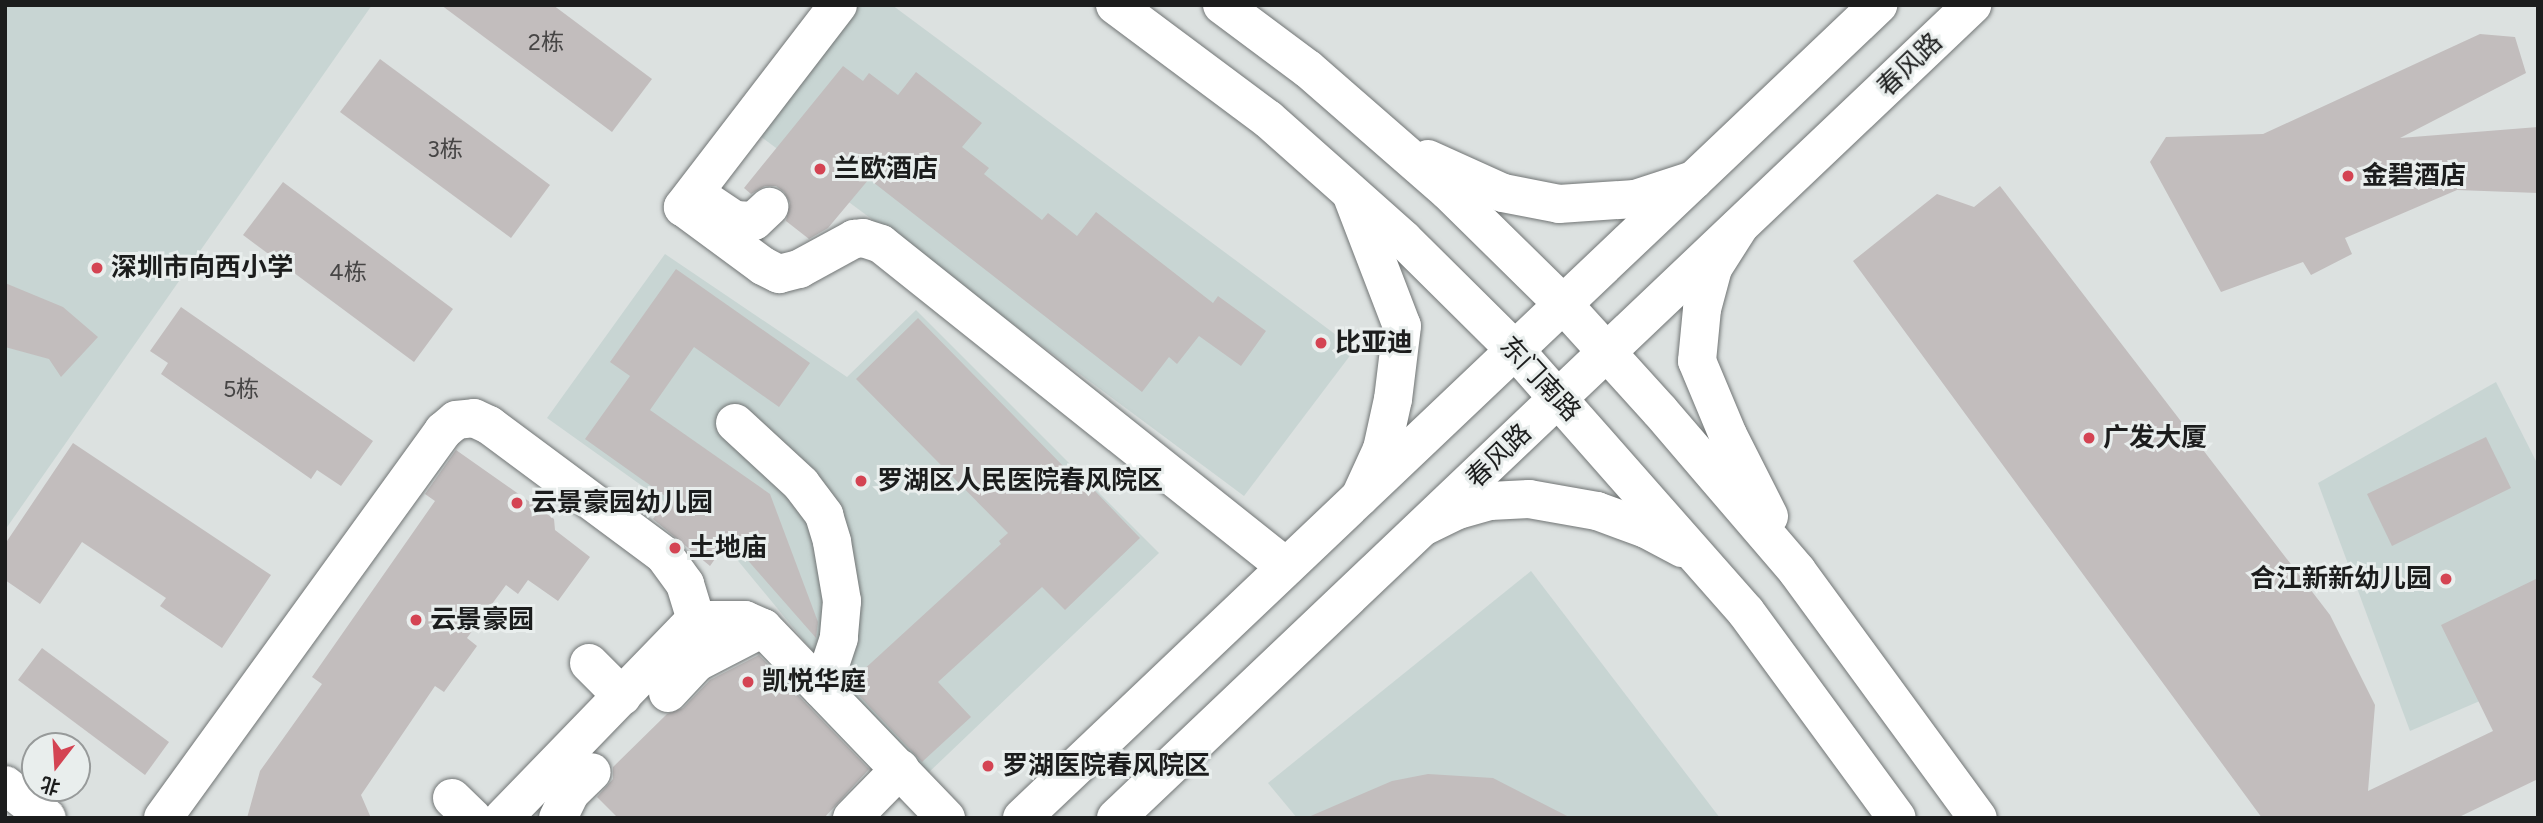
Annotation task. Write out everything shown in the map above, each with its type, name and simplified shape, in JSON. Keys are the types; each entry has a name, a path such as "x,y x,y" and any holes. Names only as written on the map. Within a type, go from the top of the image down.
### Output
{"main road":[{"path":"838,5 683,207 763,266 779,274 799,269 853,239 863,237 881,244 1286,567"},
{"name":"东门南路","path":"1115,5 1268,119 1403,239 1515,350 1746,612 1897,818"},
{"path":"1222,5 1308,69 1448,191 1608,352 1797,571 1978,818"},
{"path":"1022,818 1878,5"},
{"name":"春风路","path":"1116,818 1972,5"},
{"path":"1391,142 1503,193 1559,204 1635,199 1694,180"},
{"path":"1349,191 1402,326 1393,399 1382,449 1360,497"},
{"path":"695,192 735,220 754,221 769,207"},
{"path":"1739,227 1713,268 1702,309 1697,361 1728,435 1797,571"},
{"path":"163,818 443,431 456,420 474,418 489,425 664,555 685,584 696,621"},
{"path":"735,423 801,484 824,515 832,542 842,601 839,638 822,689"},
{"path":"1426,526 1458,510 1490,501 1529,499 1598,511 1646,529 1699,558"},
{"path":"503,818 696,621 745,620 763,628 946,818"},
{"path":"668,693 697,663 763,628"},
{"path":"589,663 622,696"},
{"path":"852,818 900,769"},
{"path":"558,818 570,793 592,772"},
{"path":"5,785 47,818"}],"shaded area":[{"name":"深圳市向西小学","path":"5,5 372,5 5,530"},
{"path":"852,5 892,5 1355,349 1244,496 756,133"},
{"name":"罗湖区人民医院春风院区","path":"665,254 847,377 916,310 1159,553 926,775 838,682 725,545 547,418"},
{"name":"合江新新幼儿园","path":"2496,382 2538,465 2538,676 2410,731 2318,483"},
{"path":"1531,571 1720,818 1297,818 1268,783"}],"building":[{"path":"441,5 553,5 652,79 612,132"},
{"name":"金碧酒店","path":"2480,34 2515,37 2526,73 2400,138 2538,127 2538,193 2457,190 2345,238 2352,254 2311,275 2303,262 2221,292 2150,162 2166,137 2263,134"},
{"path":"380,59 550,185 511,238 340,112"},
{"path":"843,66 863,81 869,73 898,95 916,72 982,123 962,147 989,168 984,174 1042,220 1048,213 1077,236 1096,212 1213,303 1218,296 1266,331 1241,366 1199,336 1177,364 1169,357 1142,392 869,179 828,228 809,239 786,221 790,203 784,192 776,186 765,186 751,194 744,188"},
{"path":"283,182 453,309 414,362 243,235"},
{"name":"广发大厦","path":"2000,186 2330,615 2375,705 2368,791 2493,731 2441,625 2538,578 2538,779 2457,818 2262,818 1853,261 1937,194 1974,207"},
{"path":"676,269 810,363 779,407 694,347 650,410 770,494 818,622 816,638 729,539 710,566 653,519 668,498 585,439 630,376 610,362"},
{"path":"5,283 63,307 98,337 61,377 49,359 5,347"},
{"path":"181,307 373,441 341,486 317,470 311,479 161,374 168,363 150,351"},
{"path":"918,318 1070,473 1074,469 1140,538 1065,610 1042,587 938,682 971,717 922,762 848,684 1001,544 999,541 1008,533 856,379"},
{"path":"2486,437 2511,488 2392,546 2367,494"},
{"path":"73,443 271,575 222,648 160,606 166,598 82,542 40,604 5,580 5,544"},
{"name":"云景豪园","path":"456,450 554,519 555,530 590,557 558,601 528,580 518,594 506,585 467,638 477,646 444,692 435,686 361,795 371,818 247,818 260,771 322,684 312,677 435,501 425,494"},
{"path":"42,648 169,742 145,775 18,680"},
{"name":"凯悦华庭","path":"759,655 869,769 824,818 618,818 597,797 613,779 613,767 667,714 683,708 710,680"},
{"path":"1428,774 1493,778 1571,818 1306,818 1392,781"}],"place":[{"name":"兰欧酒店","path":"820,169"},
{"name":"金碧酒店","path":"2348,176"},
{"name":"深圳市向西小学","path":"97,268"},
{"name":"比亚迪","path":"1321,343"},
{"name":"广发大厦","path":"2089,438"},
{"name":"罗湖区人民医院春风院区","path":"861,481"},
{"name":"云景豪园幼儿园","path":"517,503"},
{"name":"土地庙","path":"675,548"},
{"name":"合江新新幼儿园","path":"2446,579"},
{"name":"云景豪园","path":"416,620"},
{"name":"凯悦华庭","path":"748,682"},
{"name":"罗湖医院春风院区","path":"988,766"}]}
